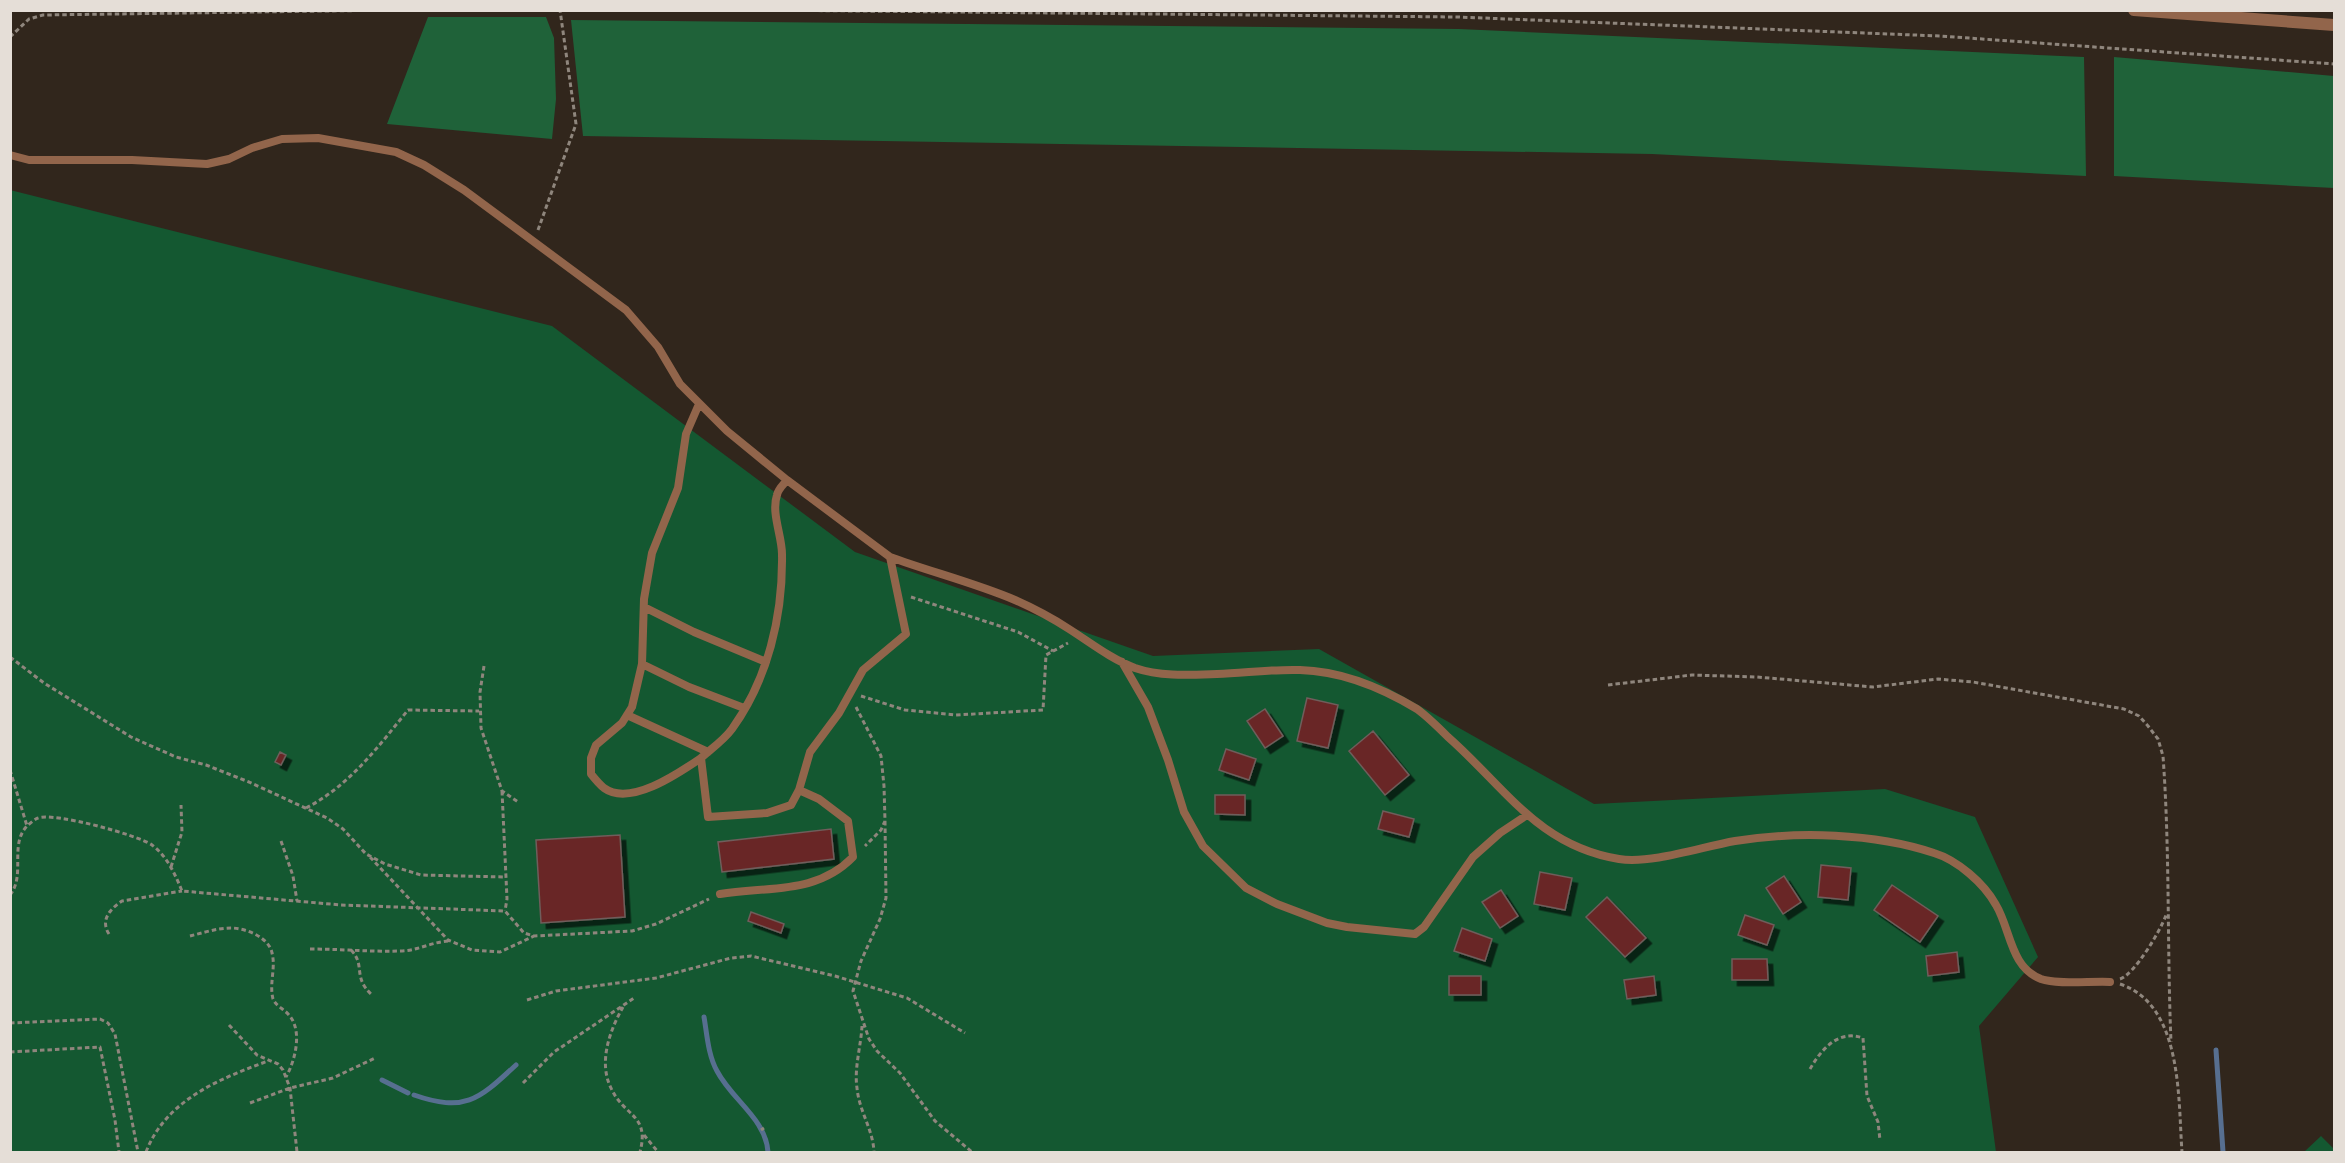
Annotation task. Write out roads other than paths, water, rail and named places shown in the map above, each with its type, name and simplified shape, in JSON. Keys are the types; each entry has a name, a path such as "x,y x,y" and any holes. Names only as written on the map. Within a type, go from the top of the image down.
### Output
{"street":[{"path":"2134,10 2334,25"}],"lane":[{"path":"10,155 29,160 132,160 207,164 229,159 252,148 282,139 318,138 396,152 424,165 464,190 626,310 658,347 680,384 699,404 788,480 890,557 1014,600 1136,668 1175,675 1301,670 1340,675 1382,690 1420,711 1457,744 1513,803 1549,833 1584,849 1620,859 1647,858 1738,841 1799,836 1866,838 1913,846 1943,856 1969,874 1995,902 2006,925 2014,954 2029,974 2046,981 2110,982"},
{"path":"699,404 686,434 678,488 652,553 644,607 642,664 632,707 622,723 596,745 591,758 591,774 605,789 623,794 641,790 672,777 704,755 731,731 755,690 773,643 780,593 782,552 776,507 777,494 788,480"},
{"path":"704,755 708,817 767,813 791,805 799,790 810,752 839,713 863,670 906,634 890,557"},
{"path":"644,607 727,648 766,662"},
{"path":"1121,661 1148,707 1184,812 1203,846 1246,888 1277,904 1317,920 1347,927 1415,934 1424,927 1473,857 1500,833 1527,815"},
{"path":"642,664 689,687 744,708"},
{"path":"627,715 704,755"},
{"path":"720,894 821,881 843,867 853,857 848,821 819,799 799,790"}],"waterway":[{"path":"704,1017 714,1065 723,1081 755,1120 766,1140 768,1152"},
{"path":"2216,1050 2223,1152"},
{"path":"414,1095 447,1103 471,1100 492,1087 516,1065"},
{"path":"382,1080 408,1093"}]}
